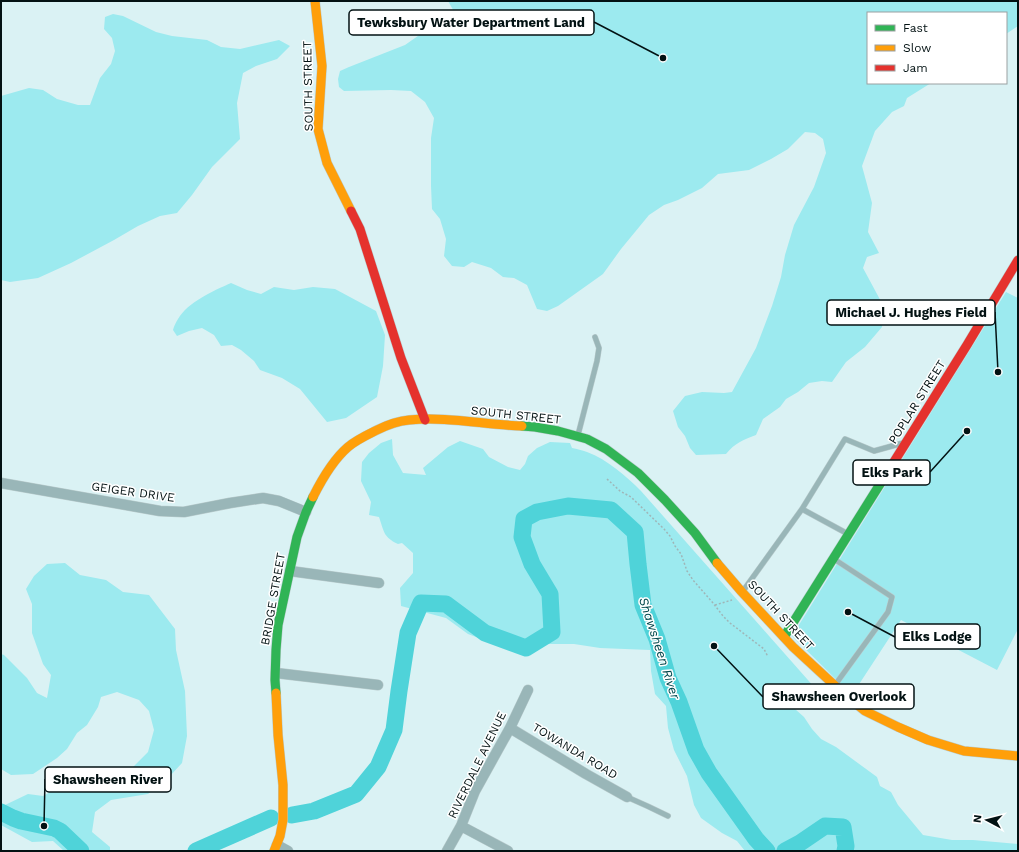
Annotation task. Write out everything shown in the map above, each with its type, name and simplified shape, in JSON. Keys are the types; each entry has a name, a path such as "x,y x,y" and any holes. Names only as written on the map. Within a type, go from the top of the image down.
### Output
{"street":[{"name":"SOUTH STREET","path":"315,1 322,66 318,129 327,163 360,229 401,358 425,420 535,427 578,436 606,449 638,473 695,533 742,592 793,647 835,686 865,711 928,740 964,751 1018,756"},
{"name":"POPLAR STREET","path":"784,637 967,345 1018,260"},
{"name":"BRIDGE STREET","path":"276,848 283,820 283,785 278,735 276,650 278,625 297,536 306,512 319,485 334,463 348,448 363,437 384,427 408,420 425,420"},
{"name":"GEIGER DRIVE","path":"1,483 160,511 184,512 230,502 263,498 279,501 306,512"},
{"path":"290,571 379,583"},
{"path":"276,674 378,685"},
{"name":"RIVERDALE AVENUE","path":"447,851 461,826 475,791 510,728 528,690"},
{"name":"TOWANDA ROAD","path":"510,728 627,797"},
{"path":"461,826 508,851"},
{"path":"276,848 288,851"}],"lane":[{"path":"578,436 598,361 599,348 595,337"},
{"path":"742,592 802,509 845,439 874,451 906,442"},
{"path":"802,509 848,534"},
{"path":"833,559 892,597 888,612 835,686"},
{"path":"627,797 654,808 668,816"}],"path":[{"path":"607,479 620,491 631,497 664,529 681,554 693,580 723,616 764,649 768,657"},
{"path":"715,606 738,598 742,592"}],"shaded area":[{"path":"448,1 1018,1 1018,26 1007,33 1007,12 867,12 867,84 929,84 907,98 904,106 892,112 875,131 862,166 872,203 868,232 879,253 867,257 863,268 884,307 882,327 865,347 846,362 832,382 822,381 809,383 786,399 780,407 763,419 756,435 740,442 726,454 696,455 690,448 685,436 678,427 673,411 685,396 702,392 732,392 756,348 772,306 794,225 814,187 826,153 823,139 815,133 805,132 788,149 771,159 749,170 718,174 702,188 664,205 649,215 603,274 558,306 547,311 537,309 527,285 514,278 503,277 491,268 472,262 464,267 452,266 444,256 446,239 440,219 432,209 431,138 434,118 425,102 411,91 344,91 339,87 338,79 340,71 405,45 425,31 456,21 456,15"},
{"path":"113,14 123,16 156,32 172,36 207,40 221,47 240,49 279,40 290,46 277,59 256,66 243,73 237,103 240,139 212,167 177,213 160,216 138,226 71,263 38,278 10,282 1,280 1,96 29,88 43,90 57,99 78,105 90,105 100,78 111,64 115,51 112,38 104,29 105,17"},
{"path":"231,283 261,294 274,287 294,290 313,287 335,289 376,311 385,335 383,366 377,397 346,418 327,422 300,389 282,378 260,370 254,361 241,350 232,345 221,346 214,335 202,328 177,336 173,330 174,327 182,313 188,307 194,302"},
{"path":"1006,292 1018,298 1018,629 997,670 901,620 852,695 792,636"},
{"path":"392,439 393,455 403,473 426,475 423,468 448,447 460,441 483,449 489,457 508,467 520,470 525,464 528,456 537,448 550,442 570,443 572,448 587,452 602,459 623,474 641,491 815,688 795,709 804,717 821,739 836,747 877,777 880,786 891,792 898,805 923,835 952,840 973,840 1018,844 1018,851 745,851 737,841 722,833 701,818 694,805 687,776 674,750 668,728 666,706 655,694 651,671 650,650 600,648 574,644 547,644 511,650 468,634 446,618 401,606 400,588 413,573 413,553 402,543 398,544 389,539 383,530 379,517 369,515 371,502 361,481 362,462 369,453 381,443"},
{"path":"65,563 80,575 106,580 123,592 149,595 175,629 176,650 185,691 187,736 182,763 169,777 148,794 111,800 95,812 92,832 110,847 110,851 64,851 53,841 32,842 1,825 1,803 5,805 28,794 43,796 58,788 80,791 96,787 114,775 133,767 148,752 154,730 149,711 139,700 117,692 101,697 98,707 87,725 77,733 67,749 57,758 33,774 11,775 1,769 1,654 4,655 27,678 37,693 47,698 51,675 43,664 32,633 32,604 26,589 34,576 47,564"}],"waterway":[{"name":"Shawsheen River","path":"292,815 314,811 356,794 378,767 394,730 408,633 421,603 446,604 485,633 526,648 552,632 550,594 532,564 522,537 524,519 537,512 568,506 611,510 635,532 643,605 657,639 668,678 679,702 696,750 709,773 756,839 767,851"},
{"name":"Shawsheen River","path":"1,812 21,821 54,828 60,831 81,851"},
{"name":"Shawsheen River","path":"196,851 271,818"},
{"name":"Shawsheen River","path":"785,851 825,826 843,827 846,846 845,851"},
{"name":"Shawsheen River","path":"74,851 75,845"}],"traffic: fast":[{"path":"522,426 558,431 587,439 606,449 638,473 665,500 695,533 717,563"},
{"path":"784,637 887,473"},
{"path":"276,693 275,680 278,625 297,537 313,497"}],"traffic: slow":[{"path":"315,1 322,66 318,129 327,163 351,211"},
{"path":"313,497 333,464 348,447 354,442 381,428 401,421 437,419 522,426"},
{"path":"717,563 793,647 844,694 865,711 928,740 964,751 1018,756"},
{"path":"274,851 280,836 283,820 283,785 276,693"}],"traffic: jam":[{"path":"351,211 360,229 401,358 425,420"},
{"path":"887,473 1018,260"}],"place":[{"name":"Tewksbury Water Department Land","path":"663,58"},
{"name":"Michael J. Hughes Field","path":"998,372"},
{"name":"Elks Park","path":"967,431"},
{"name":"Elks Lodge","path":"848,612"},
{"name":"Shawsheen Overlook","path":"714,646"},
{"name":"Shawsheen River","path":"44,826"}]}
